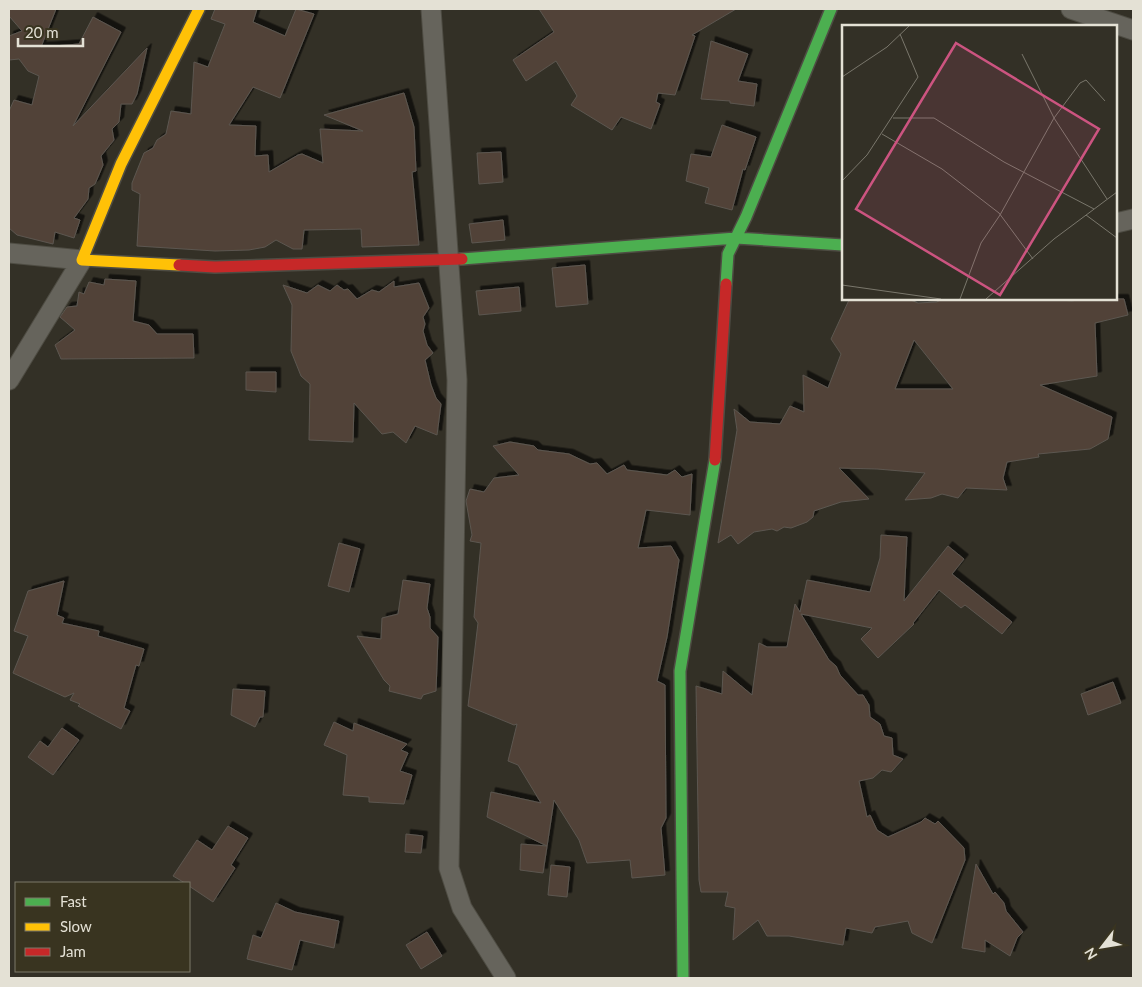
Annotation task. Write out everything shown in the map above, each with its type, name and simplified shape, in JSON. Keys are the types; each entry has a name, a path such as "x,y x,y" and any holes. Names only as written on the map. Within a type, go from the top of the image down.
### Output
{"street":[{"path":"9,380 82,260 92,230 130,141 199,9"},
{"path":"432,9 457,380 449,868 462,908 506,978"},
{"path":"683,978 680,671 716,456 728,254 831,9"},
{"path":"1071,9 1133,30"},
{"path":"1117,223 1133,219"},
{"path":"9,253 82,260 215,267 448,260 736,238 842,245"}],"building":[{"path":"9,9 56,9 41,47 79,44 93,17 121,32 73,126 147,48 137,94 132,104 121,104 119,122 112,129 114,140 101,156 103,165 95,184 89,188 88,199 74,218 80,220 74,238 55,232 53,244 17,235 9,228 9,111 14,100 32,105 39,76 28,71 19,59 9,60 9,36 22,31 9,16"},
{"path":"215,9 257,9 253,22 285,36 296,9 314,14 280,98 253,87 229,125 256,126 255,156 268,155 269,172 302,154 323,163 320,129 363,131 324,115 404,93 414,127 416,171 412,172 419,245 362,247 361,229 304,230 302,249 293,249 276,240 265,247 249,250 215,251 137,246 140,194 132,190 132,183 144,153 153,148 157,140 166,134 171,111 191,114 194,62 208,67 225,24 211,19"},
{"path":"539,9 736,9 692,35 695,36 675,95 658,93 656,102 660,104 651,129 621,117 612,130 571,105 577,96 556,61 526,81 513,60 554,32"},
{"path":"711,41 748,54 738,81 757,84 754,106 730,103 730,101 701,99"},
{"path":"722,125 756,137 745,170 743,169 732,210 705,203 709,188 686,181 691,154 711,157"},
{"path":"501,152 503,182 479,184 477,153"},
{"path":"503,220 505,240 472,243 469,224"},
{"path":"585,265 588,304 556,307 552,268"},
{"path":"105,279 136,281 133,321 149,325 157,334 193,334 194,358 61,359 55,345 75,330 60,317 67,307 77,306 79,292 84,294 89,282 104,285"},
{"path":"394,281 394,287 419,283 429,308 423,317 425,324 423,331 427,345 433,353 425,360 431,385 436,398 441,404 437,435 415,426 406,443 393,432 382,434 354,403 353,442 309,440 310,384 301,376 291,351 292,305 283,285 307,293 318,285 330,291 337,285 344,290 348,289 357,299 372,290 379,292"},
{"path":"519,287 521,311 479,315 476,291"},
{"path":"1124,299 1128,315 1095,323 1097,376 1040,385 1112,417 1108,439 1090,449 1038,454 1039,457 1007,462 1003,478 1007,490 966,488 958,498 942,494 931,498 905,500 925,473 839,468 869,499 841,502 814,511 813,517 807,522 791,528 784,527 777,531 772,529 754,532 738,544 731,535 718,543 737,430 734,409 750,422 780,424 790,406 804,412 803,375 828,388 841,354 831,339 849,300 910,300 918,303 937,302 940,300 1072,301","holes":["914,340 953,389 895,389"]},
{"path":"246,372 276,372 276,392 246,390"},
{"path":"510,442 534,446 538,450 569,454 590,464 597,463 607,474 624,465 627,470 667,475 675,470 682,477 692,474 690,515 646,510 638,548 671,546 679,560 667,637 657,681 665,685 666,818 661,828 665,875 632,878 630,860 587,863 579,840 554,800 543,873 520,870 521,844 547,846 487,817 491,792 541,803 518,765 508,761 517,724 514,725 468,706 478,623 474,617 481,543 470,541 472,535 466,501 470,489 484,492 494,478 519,475 493,446"},
{"path":"881,535 907,537 904,601 948,546 964,559 952,574 1012,622 1002,634 965,605 961,608 939,590 914,624 878,658 861,639 872,628 801,614 840,675 858,695 863,695 869,705 870,717 880,724 884,736 892,738 893,755 903,759 891,772 882,770 873,778 859,781 867,817 870,815 877,830 888,837 921,822 925,818 935,824 938,821 964,848 965,860 932,943 912,933 908,921 875,927 872,933 846,928 843,945 789,936 767,936 758,920 733,940 735,908 725,906 728,892 701,892 699,880 696,686 722,694 723,671 752,695 759,643 767,647 787,647 795,604 800,612 807,580 870,592 880,558"},
{"path":"339,543 360,549 349,592 328,586"},
{"path":"403,580 430,584 427,608 430,617 430,628 438,637 436,691 423,695 421,699 389,691 390,686 384,680 357,636 381,639 382,618 398,614"},
{"path":"64,581 57,615 64,618 62,623 99,631 98,636 144,649 139,666 136,665 124,708 130,711 121,729 70,700 74,693 65,697 13,673 28,636 14,631 28,591"},
{"path":"1113,682 1121,703 1088,715 1081,694"},
{"path":"233,689 265,691 263,717 260,717 255,727 231,715"},
{"path":"334,722 353,731 354,723 407,744 401,750 408,753 400,771 412,775 404,804 369,802 369,797 343,795 347,755 324,745"},
{"path":"62,728 79,740 53,775 28,757 40,741 48,747"},
{"path":"228,826 248,838 231,865 235,868 213,902 190,887 190,882 183,882 173,876 197,840 212,850"},
{"path":"406,834 423,836 421,853 405,852"},
{"path":"976,864 993,894 995,892 1004,903 1006,911 1023,932 1017,938 1010,956 985,940 985,952 962,948"},
{"path":"551,865 570,867 567,897 548,895"},
{"path":"276,903 295,912 339,921 334,948 300,940 292,970 247,959 253,935 261,938"},
{"path":"427,932 442,956 421,969 406,945"}],"traffic: fast":[{"path":"726,284 728,254 746,217 831,9"},
{"path":"462,259 736,238 842,245"},
{"path":"683,978 680,671 715,460"}],"traffic: slow":[{"path":"179,265 82,260 121,164 199,9"}],"traffic: jam":[{"path":"179,265 215,267 462,259"},
{"path":"715,460 726,284"}]}
